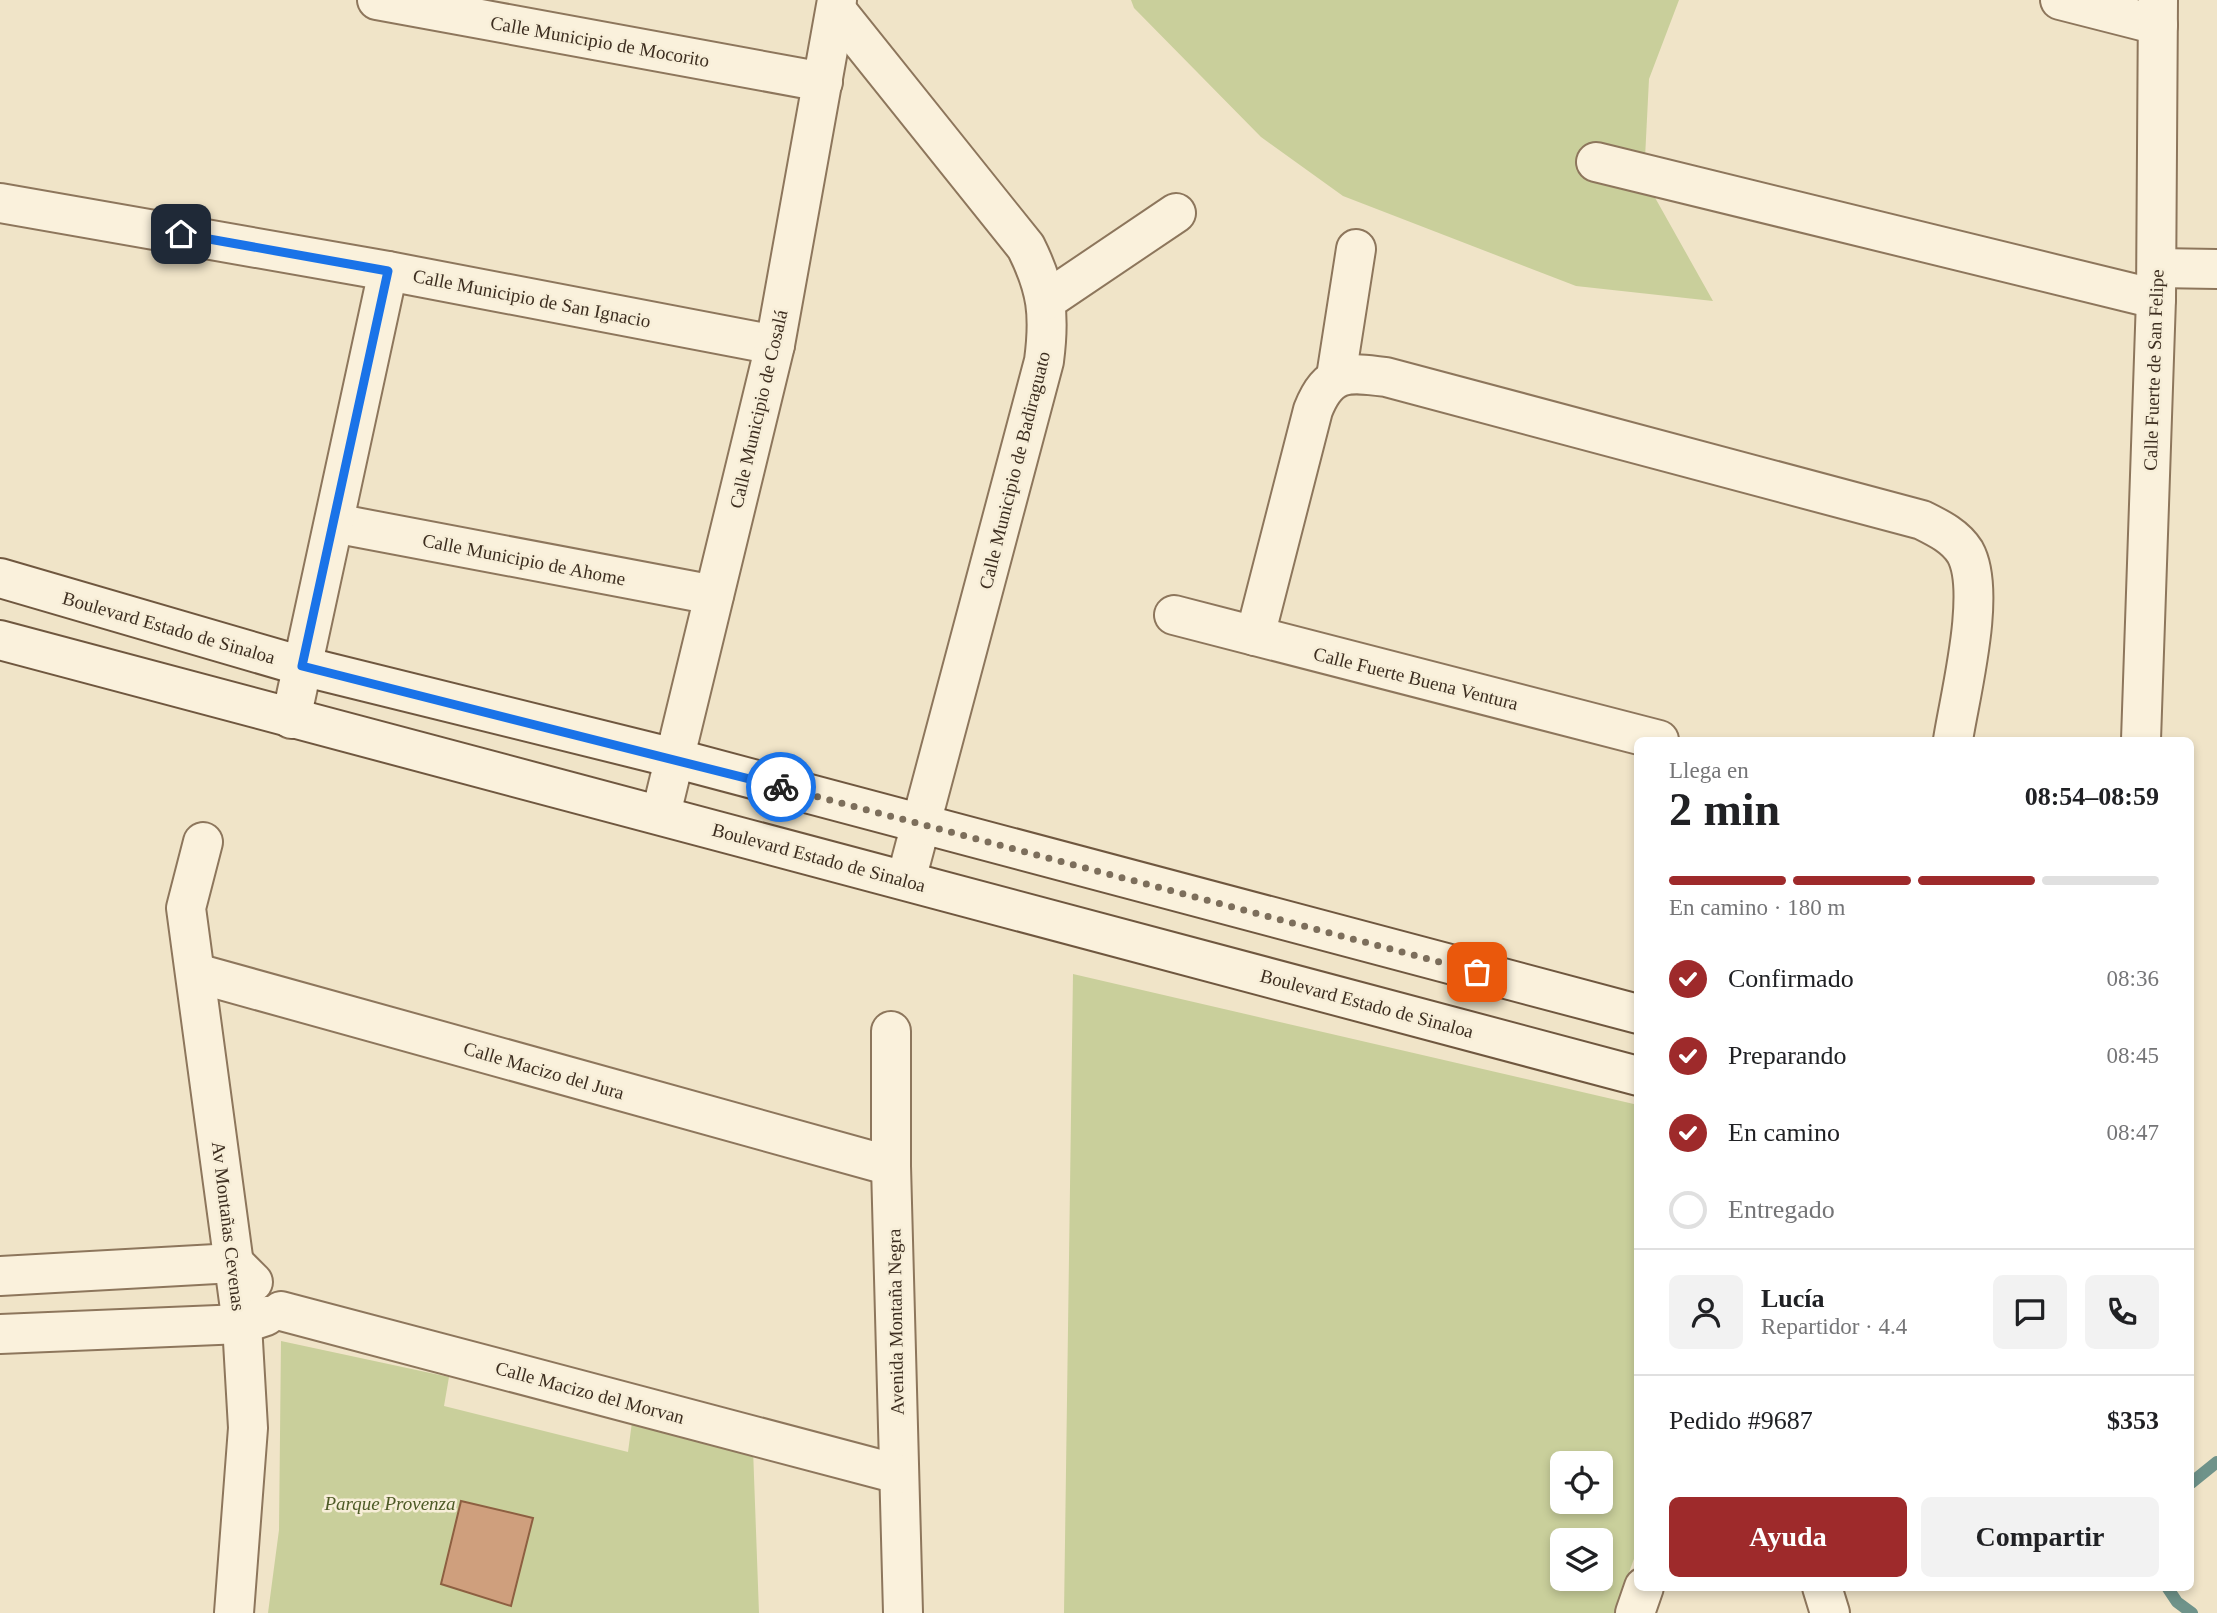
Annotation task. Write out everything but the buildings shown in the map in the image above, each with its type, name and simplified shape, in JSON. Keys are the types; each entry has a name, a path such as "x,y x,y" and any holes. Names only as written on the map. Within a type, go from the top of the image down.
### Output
{"street":[{"name":"Calle Municipio de Mocorito","path":"377,0 823,82"},
{"path":"2060,0 2158,13"},
{"name":"Calle Municipio de Cosalá","path":"661,814 775,345 837,6"},
{"name":"Calle Municipio de Badiraguato","path":"837,6 1026,247 1040,276 1046,300 1048,330 1044,361 906,880"},
{"name":"Calle Fuerte de San Felipe","path":"2141,737 2156,283 2158,13"},
{"path":"1596,162 2156,283 2217,270"},
{"name":"Calle Municipio de San Ignacio","path":"0,202 388,271 775,345"},
{"path":"1046,300 1176,213"},
{"path":"1336,377 1356,249"},
{"path":"291,719 388,271"},
{"path":"1255,636 1313,410 1321,389 1336,377 1358,374 1386,377 1922,520 1947,533 1965,552 1972,579 1974,610 1953,737"},
{"name":"Calle Municipio de Ahome","path":"334,523 714,595"},
{"name":"Boulevard Estado de Sinaloa","path":"0,578 302,666 674,758 1634,1013"},
{"name":"Calle Fuerte Buena Ventura","path":"1174,615 1647,737"},
{"name":"Boulevard Estado de Sinaloa","path":"0,640 1634,1075"},
{"name":"Av Montañas Cevenas","path":"203,842 186,908 197,973 242,1324 248,1428 234,1613"},
{"name":"Calle Macizo del Jura","path":"197,973 891,1166"},
{"name":"Avenida Montaña Negra","path":"891,1031 891,1166 903,1613"},
{"path":"0,1276 234,1264 281,1311 242,1324 0,1334"},
{"name":"Calle Macizo del Morvan","path":"281,1311 898,1474"},
{"path":"1634,1613 1642,1591"},
{"path":"1823,1591 1830,1613"}],"green space":[{"path":"1131,0 1679,0 1649,79 1644,178 1713,301 1576,286 1343,196 1261,137 1134,8"},
{"path":"1073,974 1634,1104 1634,1559 1614,1613 1064,1613"},
{"name":"Parque Provenza","path":"281,1341 449,1377 444,1406 628,1452 632,1422 753,1449 759,1613 268,1613 279,1530"}],"waterway":[{"path":"2194,1481 2217,1462"},
{"path":"2170,1591 2177,1602 2192,1613"}],"way so far":[{"path":"781,787 1477,972"}],"route":[{"path":"181,234 388,271 302,666 781,787"}]}
